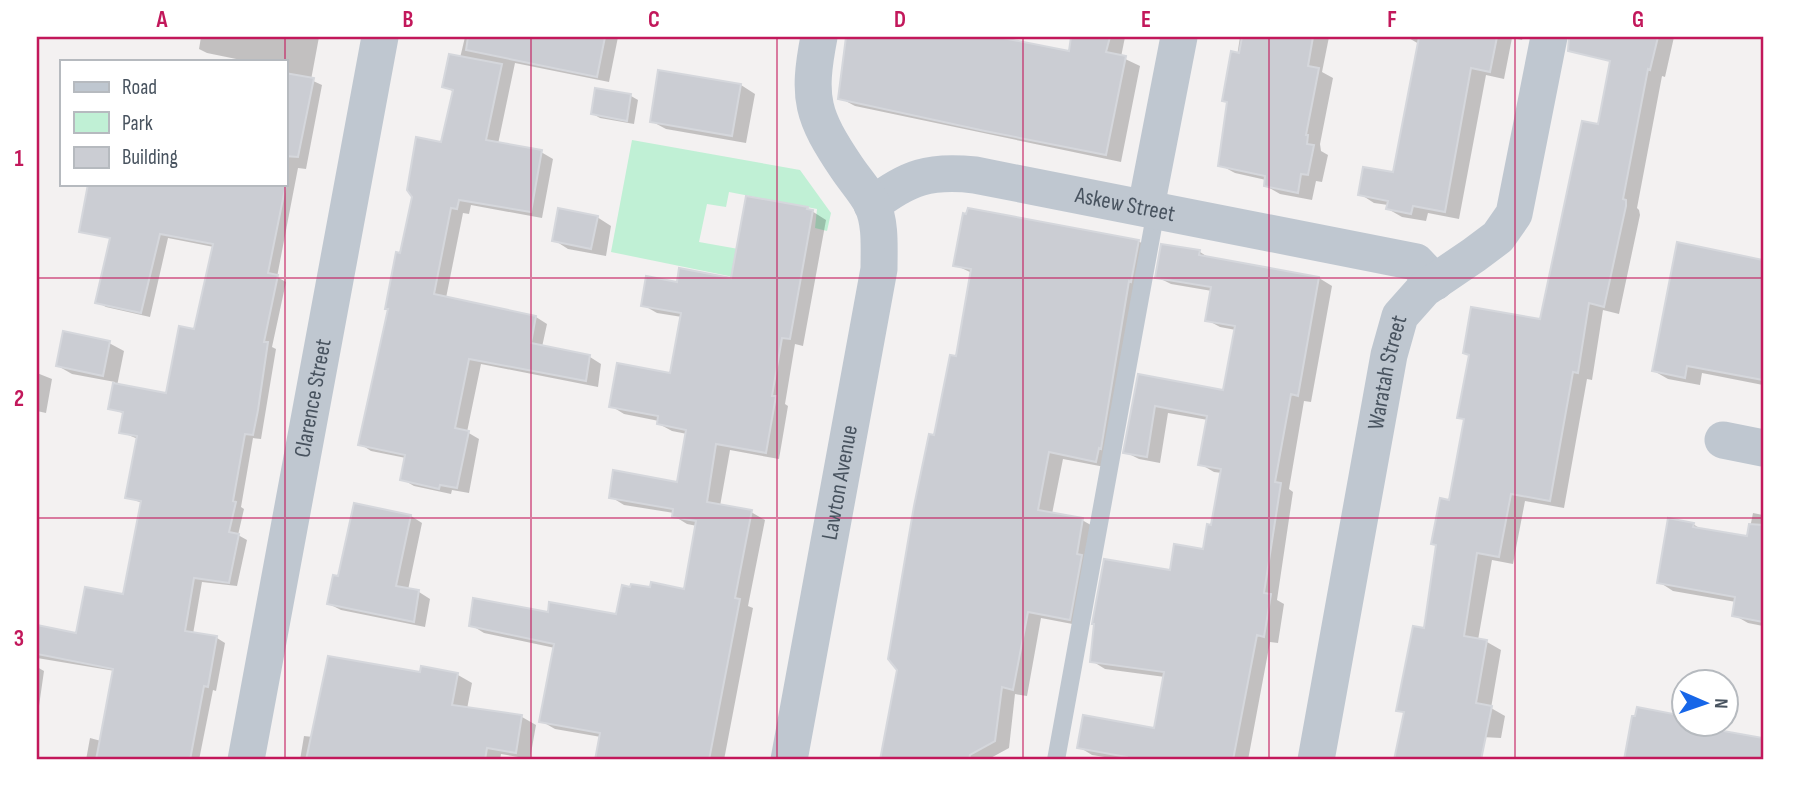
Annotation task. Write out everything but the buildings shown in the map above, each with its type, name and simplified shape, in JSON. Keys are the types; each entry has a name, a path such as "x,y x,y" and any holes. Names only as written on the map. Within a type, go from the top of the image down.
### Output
{"street":[{"name":"Clarence Street","path":"246,760 380,37"},
{"path":"819,37 812,87 816,116 828,140 872,205"},
{"path":"1151,209 1179,37"},
{"name":"Waratah Street","path":"1316,760 1389,355 1400,316 1424,289 1497,237 1514,214 1549,37"},
{"name":"Askew Street","path":"872,205 895,188 913,180 944,172 975,175 1416,262 1435,282"},
{"name":"Lawton Avenue","path":"789,760 879,269 879,236 872,205"},
{"path":"1723,440 1763,448"}],"lane":[{"path":"1056,760 1151,209"}],"green space":[{"path":"632,140 800,170 831,213 827,231 815,228 817,209 729,192 726,207 707,204 699,242 744,250 778,286 611,252"}]}
